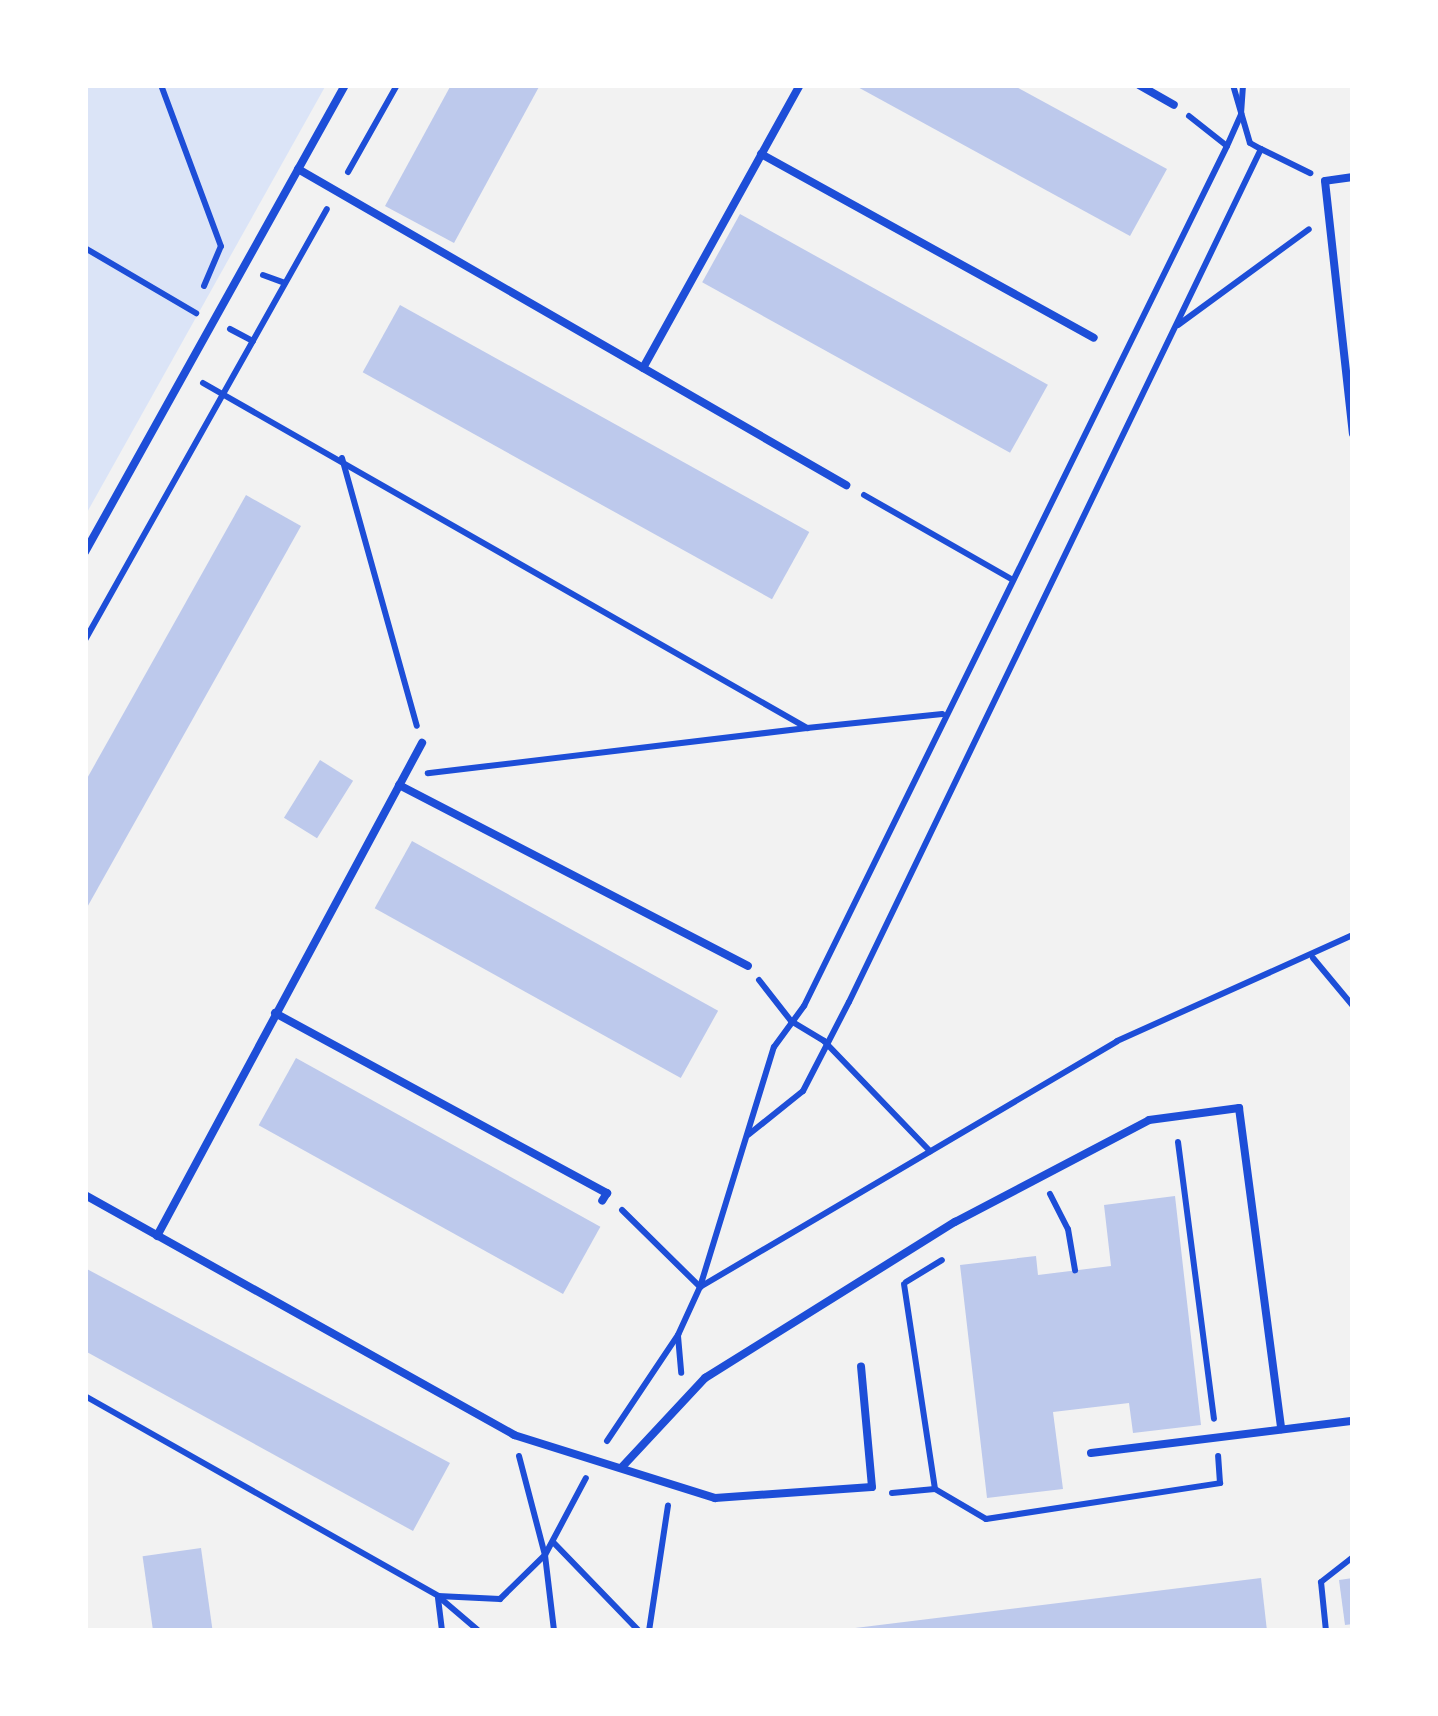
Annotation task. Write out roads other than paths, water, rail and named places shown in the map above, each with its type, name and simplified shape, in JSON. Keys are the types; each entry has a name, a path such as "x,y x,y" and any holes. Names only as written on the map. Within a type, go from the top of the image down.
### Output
{"lane":[{"path":"85,552 345,85"},
{"path":"643,368 800,85"},
{"path":"1138,85 1174,105"},
{"path":"761,154 1094,338"},
{"path":"298,169 846,485"},
{"path":"1353,177 1325,180 1353,432"},
{"path":"156,1236 422,743"},
{"path":"401,781 748,966"},
{"path":"275,1013 604,1197"},
{"path":"622,1467 704,1378 955,1222 1149,1120 1240,1108 1281,1429"},
{"path":"85,1195 514,1436 715,1498 872,1487 861,1366"},
{"path":"1090,1453 1353,1421"}]}
